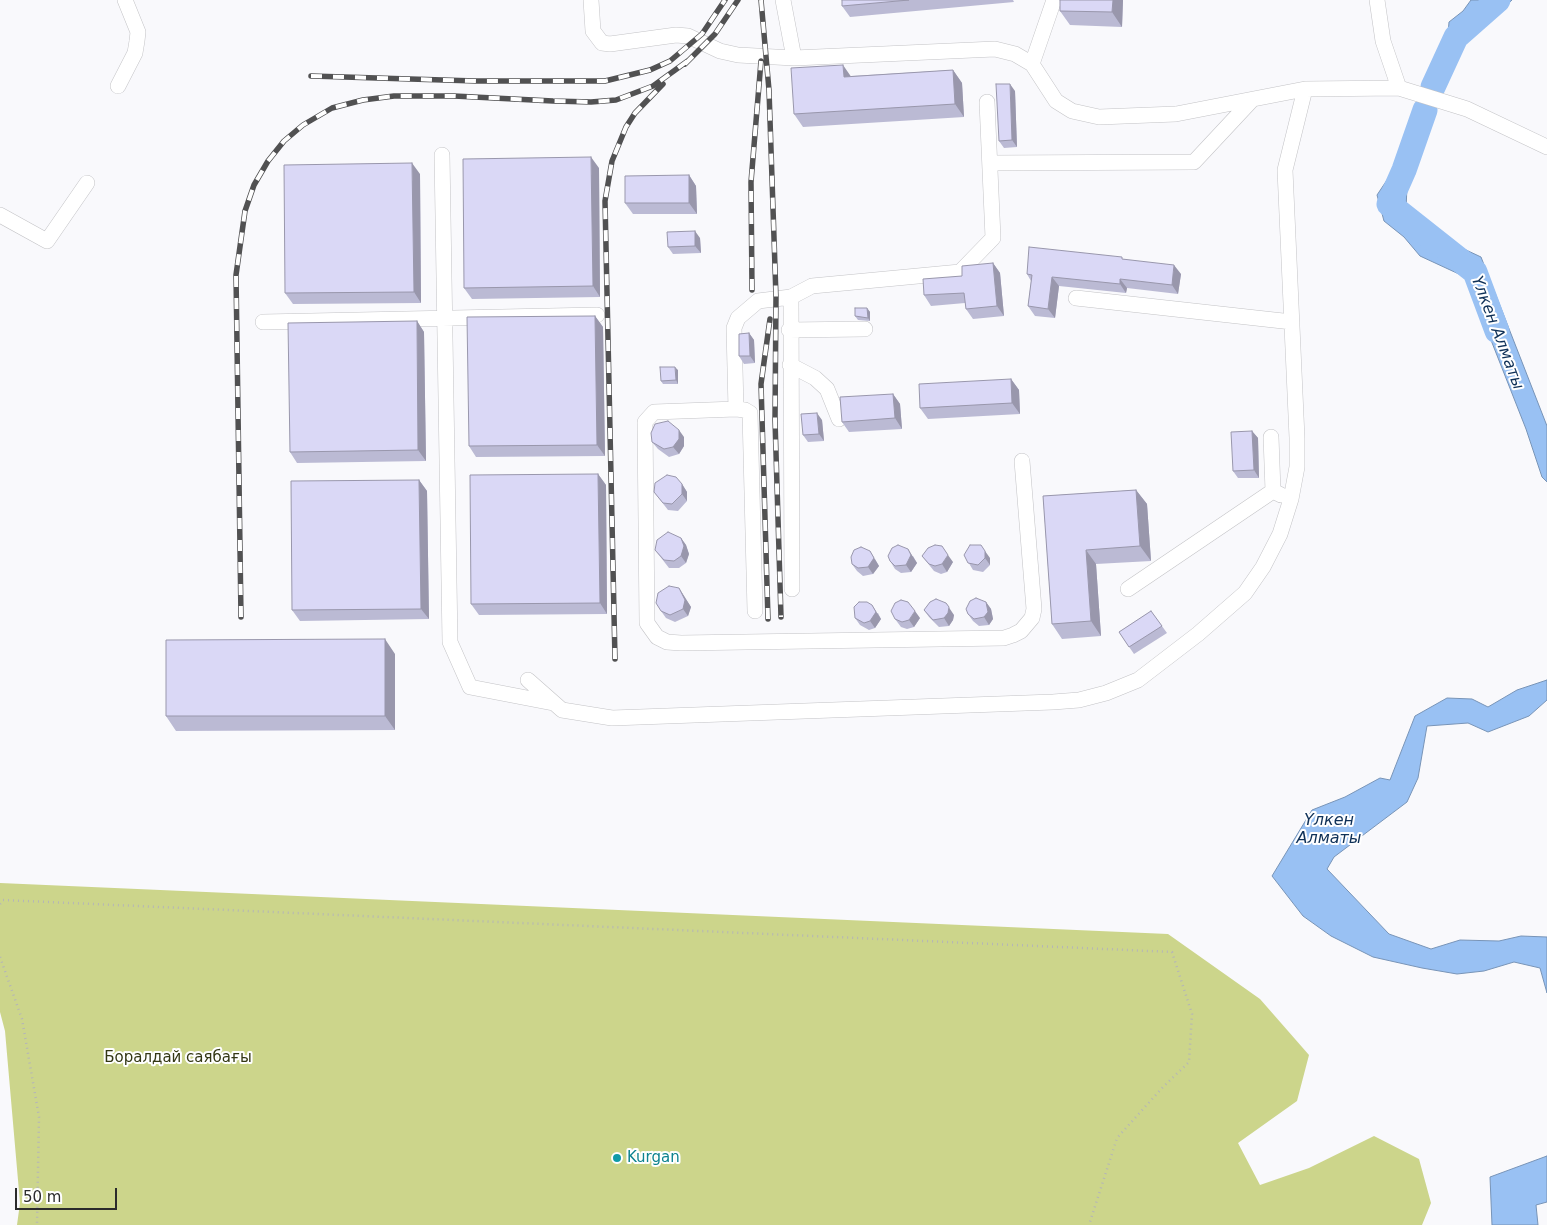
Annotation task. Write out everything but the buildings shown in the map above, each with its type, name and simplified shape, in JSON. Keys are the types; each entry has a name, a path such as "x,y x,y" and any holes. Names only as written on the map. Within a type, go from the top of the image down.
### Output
{"street":[{"path":"118,86 135,53 138,32 125,0"},
{"path":"591,0 593,32 602,43 610,44 676,35 688,36 720,51 738,55 794,58 995,49 1015,54 1032,64 1056,101 1072,111 1099,117 1176,114 1250,101 1305,88 1398,88 1467,109 1547,147"},
{"path":"783,0 794,58"},
{"path":"1032,64 1054,0"},
{"path":"1377,0 1383,41 1398,88"},
{"path":"528,680 562,710 612,718 1053,702 1079,700 1106,693 1138,680 1218,618 1245,593 1263,567 1276,542 1291,499 1297,467 1285,170 1305,88"},
{"path":"990,163 1194,162 1250,101"},
{"path":"736,409 734,328 738,318 758,301 790,297 812,286 960,272 993,238 987,102"},
{"path":"442,155 450,642 470,686 554,703"},
{"path":"0,215 47,241 87,183"},
{"path":"790,297 792,589"},
{"path":"1076,298 1292,322"},
{"path":"264,322 597,315"},
{"path":"789,330 865,329"},
{"path":"790,365 815,378 827,389 839,419"},
{"path":"755,611 750,413 745,410 736,409 654,412 649,415 645,422 647,623 657,637 667,642 1004,638 1013,636 1021,631 1032,618 1034,609 1022,461"},
{"path":"1271,437 1273,491"},
{"path":"1273,491 1291,499"},
{"path":"1128,589 1273,491"}],"path":[{"path":"0,904 3,900 1172,952 1192,1014 1189,1062 1163,1087 1117,1138 1089,1225"},
{"path":"0,956 22,1019 39,1117 37,1225"}],"green space":[{"name":"Боралдай саябағы","path":"0,883 1168,934 1260,999 1309,1055 1297,1101 1238,1143 1260,1185 1309,1168 1374,1136 1419,1159 1431,1203 1422,1225 17,1225 20,1203 5,1031 0,1012"}],"water":[{"path":"1471,0 1512,0 1491,21 1465,40 1448,34 1449,22 1463,11"},
{"name":"Үлкен Алматы","path":"1397,165 1415,165 1407,186 1406,210 1419,228 1481,257 1547,426 1547,482 1542,477 1526,429 1487,330 1485,295 1474,281 1420,256 1404,237 1384,221 1377,195"},
{"name":"Үлкен Алматы","path":"1547,680 1547,700 1529,716 1488,732 1468,723 1427,726 1418,778 1407,802 1334,857 1327,869 1389,934 1431,949 1460,940 1499,941 1521,936 1547,937 1547,993 1540,968 1514,962 1484,971 1457,974 1422,968 1373,957 1331,936 1303,916 1272,876 1312,810 1345,797 1380,778 1390,780 1415,716 1447,698 1472,699 1488,707 1517,690"},
{"path":"1547,1156 1547,1202 1536,1205 1538,1225 1492,1225 1490,1177"}],"waterway":[{"name":"Үлкен Алматы","path":"1433,87 1456,37 1498,0"},
{"name":"Үлкен Алматы","path":"1425,110 1404,170 1389,204 1475,272 1497,331"}],"railway":[{"path":"311,76 476,81 605,81 650,70 670,61 702,34 725,0"},
{"path":"685,64 715,34 738,0"},
{"path":"761,0 769,90 776,297 775,420 781,617"},
{"path":"241,617 236,275 245,211 254,185 268,161 284,141 303,125 332,108 363,100 394,96 454,96 591,102 616,100 653,86 689,60"},
{"path":"752,290 751,182 761,61"},
{"path":"615,659 605,201 612,161 626,127 635,113 663,84"},
{"path":"768,619 761,384 770,319"}],"place":[{"name":"Kurgan","path":"617,1158"}]}
